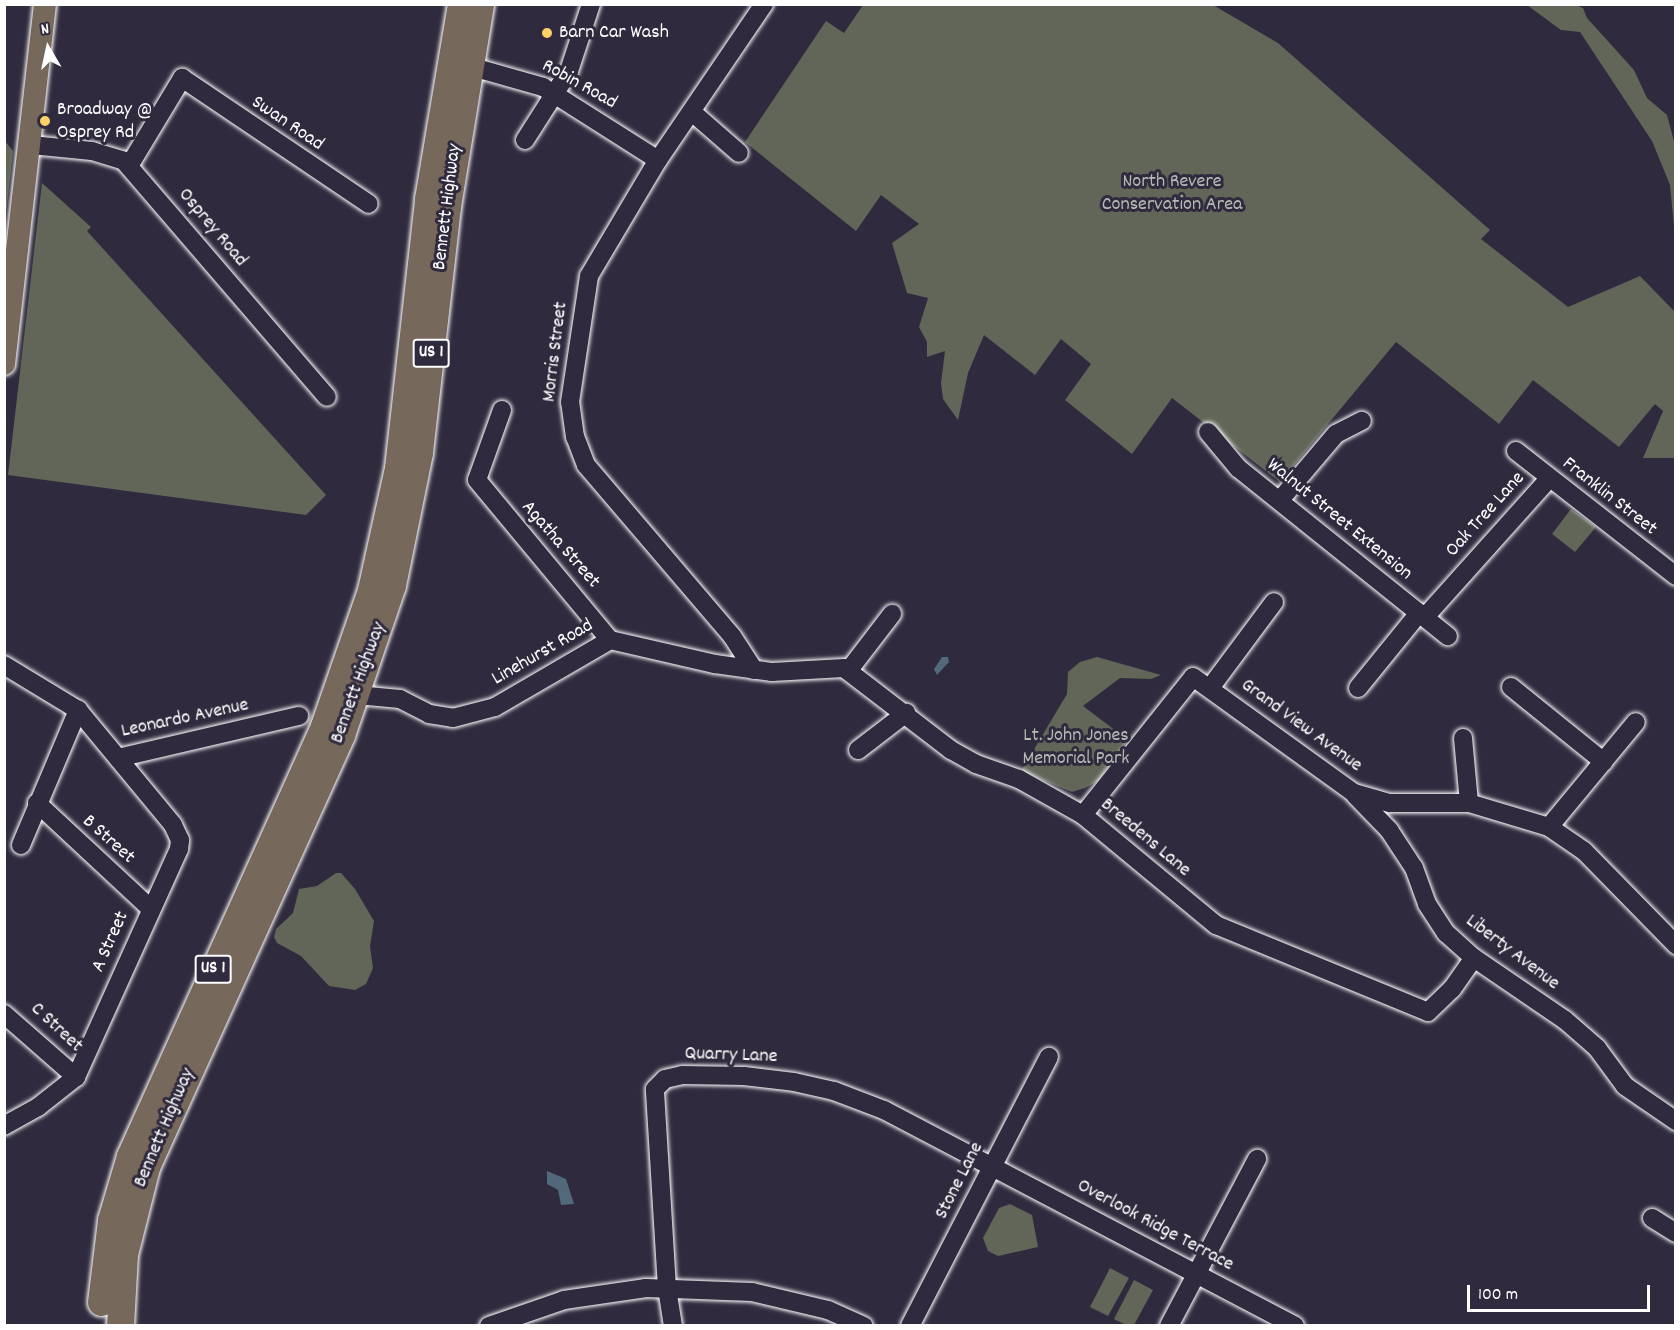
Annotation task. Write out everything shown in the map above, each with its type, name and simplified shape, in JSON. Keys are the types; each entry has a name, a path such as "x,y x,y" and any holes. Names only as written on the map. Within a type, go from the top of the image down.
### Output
{"highway":[{"name":"Bennett Highway","path":"101,1326 107,1242 130,1156 324,726 355,643 380,556 401,446 428,200 461,4"},
{"name":"Bennett Highway","path":"120,1326 124,1254 146,1167 357,695 386,607 410,508 447,206 480,4"}],"main road":[{"path":"4,364 31,145 45,4"}],"street":[{"path":"525,140 577,53 591,4"},
{"name":"Morris Street","path":"754,670 732,636 590,471 575,437 570,394 588,280 658,160 764,4"},
{"name":"Robin Road","path":"469,66 527,81 555,93 658,160"},
{"name":"Swan Road","path":"129,166 182,78 369,204"},
{"path":"692,112 739,153"},
{"name":"Osprey Road","path":"31,145 108,154 129,166 327,397"},
{"name":"Agatha Street","path":"502,410 477,480 610,639"},
{"path":"1280,500 1336,434 1362,421"},
{"name":"Walnut Street Extension","path":"1208,432 1238,468 1448,636"},
{"name":"Franklin Street","path":"1516,451 1676,576"},
{"name":"Oak Tree Lane","path":"1358,688 1422,615 1439,602 1549,479"},
{"path":"1083,815 1193,677 1210,688 1274,602"},
{"path":"754,670 834,667 849,670 892,614"},
{"name":"Linehurst Road","path":"357,695 399,699 429,714 453,718 495,707 610,639 754,670"},
{"name":"Leonardo Avenue","path":"4,665 78,710 118,758 299,716"},
{"name":"Breedens Lane","path":"849,670 951,750 976,764 1019,779 1083,815 1216,925 1428,1012 1452,989 1474,958"},
{"path":"1511,687 1604,762"},
{"name":"Grand View Avenue","path":"1210,688 1354,793 1390,803 1468,803 1549,827 1584,850 1676,945"},
{"path":"21,845 78,710"},
{"path":"858,750 906,713"},
{"path":"1549,827 1636,722"},
{"path":"1463,738 1468,803"},
{"name":"A Street","path":"4,1126 38,1107 76,1077 150,908 179,849 180,840 173,825 118,758"},
{"name":"Liberty Avenue","path":"1354,793 1389,830 1414,868 1427,904 1446,933 1474,958 1564,1020 1597,1048 1625,1086 1676,1121"},
{"name":"B Street","path":"38,803 150,908"},
{"name":"C Street","path":"4,1014 76,1077"},
{"name":"Stone Lane","path":"910,1326 1049,1057"},
{"name":"Quarry Lane","path":"673,1326 667,1288 655,1089 666,1079 744,1076 834,1091 884,1110 994,1165"},
{"path":"1169,1326 1257,1159"},
{"name":"Overlook Ridge Terrace","path":"994,1165 1295,1326"},
{"path":"1652,1218 1676,1233"},
{"path":"489,1326 586,1294 667,1288 752,1292 828,1310 864,1326"}],"green space":[{"name":"North Revere Conservation Area","path":"863,5 1213,5 1278,43 1490,230 1481,239 1568,307 1640,276 1675,312 1675,458 1643,458 1663,411 1655,404 1619,447 1533,380 1499,424 1396,342 1280,482 1172,398 1132,454 1065,400 1091,364 1061,339 1035,375 984,335 968,373 958,420 943,399 941,383 945,351 927,357 927,342 919,327 928,298 907,293 892,243 919,224 881,195 856,231 745,142 826,21 844,33"},
{"path":"1527,5 1575,5 1583,8 1587,18 1634,70 1647,98 1667,115 1675,145 1675,237 1670,185 1652,141 1580,32 1561,30"},
{"path":"5,141 13,151 5,221"},
{"path":"42,183 91,227 87,231 326,495 306,515 8,475"},
{"path":"1571,509 1596,527 1575,552 1552,534"},
{"name":"Lt. John Jones Memorial Park","path":"1097,657 1161,675 1151,679 1120,678 1083,706 1128,740 1098,781 1072,792 1021,771 1067,694 1068,672 1080,662"},
{"path":"336,873 341,873 355,889 374,921 370,946 373,968 366,984 355,990 329,986 301,956 277,943 274,937 276,929 293,913 299,889 317,886"},
{"path":"1010,1204 1032,1215 1038,1247 998,1256 988,1251 983,1238 999,1208"},
{"path":"1110,1268 1129,1278 1108,1316 1090,1307"},
{"path":"1134,1280 1153,1290 1134,1325 1126,1325 1114,1319"}],"water":[{"path":"942,657 948,657 949,662 937,675 934,669"},
{"path":"547,1171 566,1179 574,1204 561,1205 558,1190 547,1184"}],"place":[{"name":"Barn Car Wash","path":"547,33"},
{"name":"Broadway @ Osprey Rd","path":"45,121"}]}
